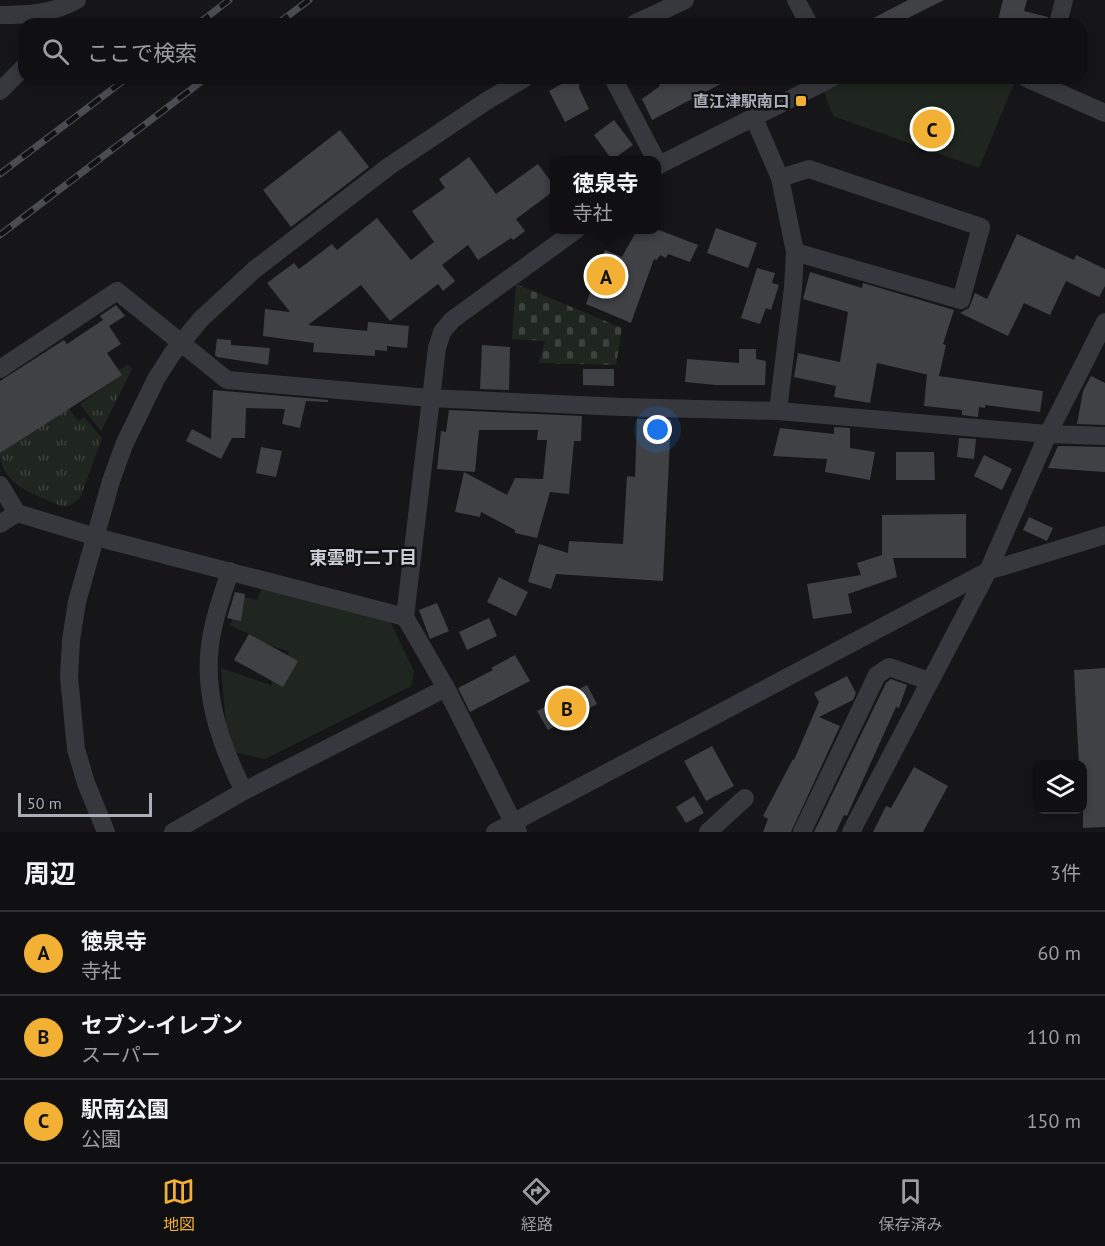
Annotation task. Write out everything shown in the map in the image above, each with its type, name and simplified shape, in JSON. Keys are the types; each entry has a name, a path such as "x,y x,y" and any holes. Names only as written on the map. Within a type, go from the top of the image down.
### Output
{"street":[{"path":"37,18 77,0"},
{"path":"647,18 685,0"},
{"path":"796,0 806,18"},
{"path":"1060,18 1064,0"},
{"path":"0,15 19,18"},
{"path":"0,91 18,73"},
{"path":"105,832 76,749 69,677 71,640 77,602 111,481 124,445 156,379 181,342 201,319 232,290 388,167 516,84"},
{"path":"616,84 653,156"},
{"path":"661,162 820,84"},
{"path":"1049,84 1105,113"},
{"path":"754,118 780,178 795,252 793,288 778,411"},
{"path":"780,178 809,169 981,227 962,300 795,252"},
{"path":"515,827 446,688 405,617 429,398 437,348 442,332 452,320 570,234"},
{"path":"0,369 117,291 227,380 429,398 622,407 778,411 1048,434 1105,435"},
{"path":"850,832 988,571 1048,434 1105,322"},
{"path":"0,485 17,513 96,537 405,617"},
{"path":"0,524 17,513"},
{"path":"495,832 515,827 988,571 1105,535"},
{"path":"230,571 213,628 209,663 212,706 217,728 228,759 244,791"},
{"path":"802,832 877,675 889,667 929,681"},
{"path":"173,832 244,791 446,688"},
{"path":"708,832 745,798"}],"green space":[{"path":"839,84 1014,84 979,168 833,116 824,92"},
{"path":"516,284 622,328 616,365 539,363 545,341 512,339"},
{"path":"128,364 132,369 101,431 80,404 121,375 118,371"},
{"path":"68,408 78,421 84,417 102,438 80,498 66,506 42,498 17,484 5,471 0,453"},
{"path":"263,583 390,621 414,671 411,686 265,759 234,752 226,725 221,668 271,685 275,676 279,677 289,652 254,639 255,636 230,626 240,596 257,600"}],"building":[{"path":"908,0 944,0 908,18 874,18"},
{"path":"1003,0 1027,0 1024,11 1048,17 1048,18 998,18"},
{"path":"561,84 579,84 579,88 589,109 565,122 549,91"},
{"path":"659,84 721,84 652,120 642,99 660,86"},
{"path":"614,120 633,145 618,156 609,156 594,135"},
{"path":"340,130 369,167 291,227 263,190"},
{"path":"469,157 496,194 538,164 550,180 550,194 516,219 525,231 478,260 468,245 442,265 455,281 443,291 438,284 390,321 361,285 308,325 367,331 368,322 409,326 407,348 387,346 387,351 375,350 375,356 313,352 314,343 263,336 265,309 290,312 267,283 294,263 299,269 332,244 337,250 377,218 411,260 434,242 412,211 445,188 439,179"},
{"path":"716,228 757,243 748,268 707,253"},
{"path":"661,231 698,245 690,262 668,254 666,258 660,255 657,260 654,259 631,323 586,304 605,250 622,257 635,234 661,234"},
{"path":"1017,234 1074,260 1076,255 1105,269 1105,286 1099,297 1066,281 1050,315 1024,303 1008,336 960,313 969,308 975,293 987,299"},
{"path":"757,268 775,273 772,283 779,285 771,310 766,308 760,324 741,318"},
{"path":"810,272 862,288 863,283 954,310 943,344 946,345 939,376 1043,391 1040,412 985,405 985,408 979,407 978,417 962,415 962,410 924,406 927,375 877,363 870,403 834,397 836,386 794,377 798,353 840,362 848,312 803,299"},
{"path":"116,305 125,316 109,326 121,344 107,353 122,375 0,453 0,381 64,340 67,344 103,320 100,316"},
{"path":"217,339 231,340 231,345 270,348 268,365 217,357 215,355"},
{"path":"482,345 510,347 509,390 480,389"},
{"path":"739,349 756,349 756,359 766,361 765,385 716,385 685,382 687,359 739,363"},
{"path":"583,369 614,369 614,386 583,385"},
{"path":"1091,376 1105,383 1105,425 1077,424 1083,391"},
{"path":"213,390 328,400 328,402 306,401 300,428 282,424 285,409 246,408 245,438 232,438 221,459 186,441 192,429 211,439"},
{"path":"449,410 582,416 581,441 574,441 569,494 550,492 537,538 515,533 515,530 481,512 480,517 455,512 464,472 507,495 515,478 543,479 547,440 537,440 538,430 479,430 475,472 437,469 441,431 446,432"},
{"path":"637,419 671,420 663,581 556,574 551,589 528,582 539,544 568,553 569,541 623,544 627,476 635,477"},
{"path":"834,427 850,428 850,448 875,452 870,480 825,472 827,459 773,456 780,428 834,434"},
{"path":"959,438 976,439 974,459 957,457"},
{"path":"1058,446 1105,447 1105,472 1048,468"},
{"path":"261,447 282,451 276,477 256,473"},
{"path":"896,452 934,452 935,480 896,480"},
{"path":"984,455 1012,469 1002,490 974,476"},
{"path":"966,514 966,558 893,558 897,577 848,594 852,613 813,619 807,584 861,575 857,563 882,555 882,515"},
{"path":"1029,517 1053,528 1047,541 1023,530"},
{"path":"499,577 528,592 516,616 487,602"},
{"path":"235,592 245,594 241,621 227,618"},
{"path":"437,603 449,631 430,639 419,610"},
{"path":"489,618 497,636 467,650 459,632"},
{"path":"249,634 298,661 283,687 234,660"},
{"path":"515,655 530,681 470,712 458,688 493,670 491,668"},
{"path":"1105,668 1105,827 1083,828 1083,814 1087,814 1087,760 1079,760 1074,670"},
{"path":"847,676 856,693 853,700 819,717 840,726 791,832 763,832 768,819 763,816 794,760 819,702 814,693"},
{"path":"891,679 907,685 899,708 896,707 847,816 844,815 836,832 814,832 886,683"},
{"path":"587,685 597,704 548,730 537,711"},
{"path":"712,746 734,786 706,801 684,761"},
{"path":"914,767 948,786 923,832 873,832 886,806 891,808"},
{"path":"694,796 704,813 686,823 676,807"}],"railway":[{"path":"206,18 229,0"},
{"path":"285,18 309,0"},
{"path":"0,174 119,84"},
{"path":"0,235 198,84"}],"place":[{"name":"直江津駅南口","path":"801,101"},
{"name":"駅南公園","path":"932,129"},
{"name":"徳泉寺","path":"606,276"},
{"name":"セブン-イレブン","path":"567,708"}],"district":[{"name":"東雲町二丁目","path":"363,558"}]}
